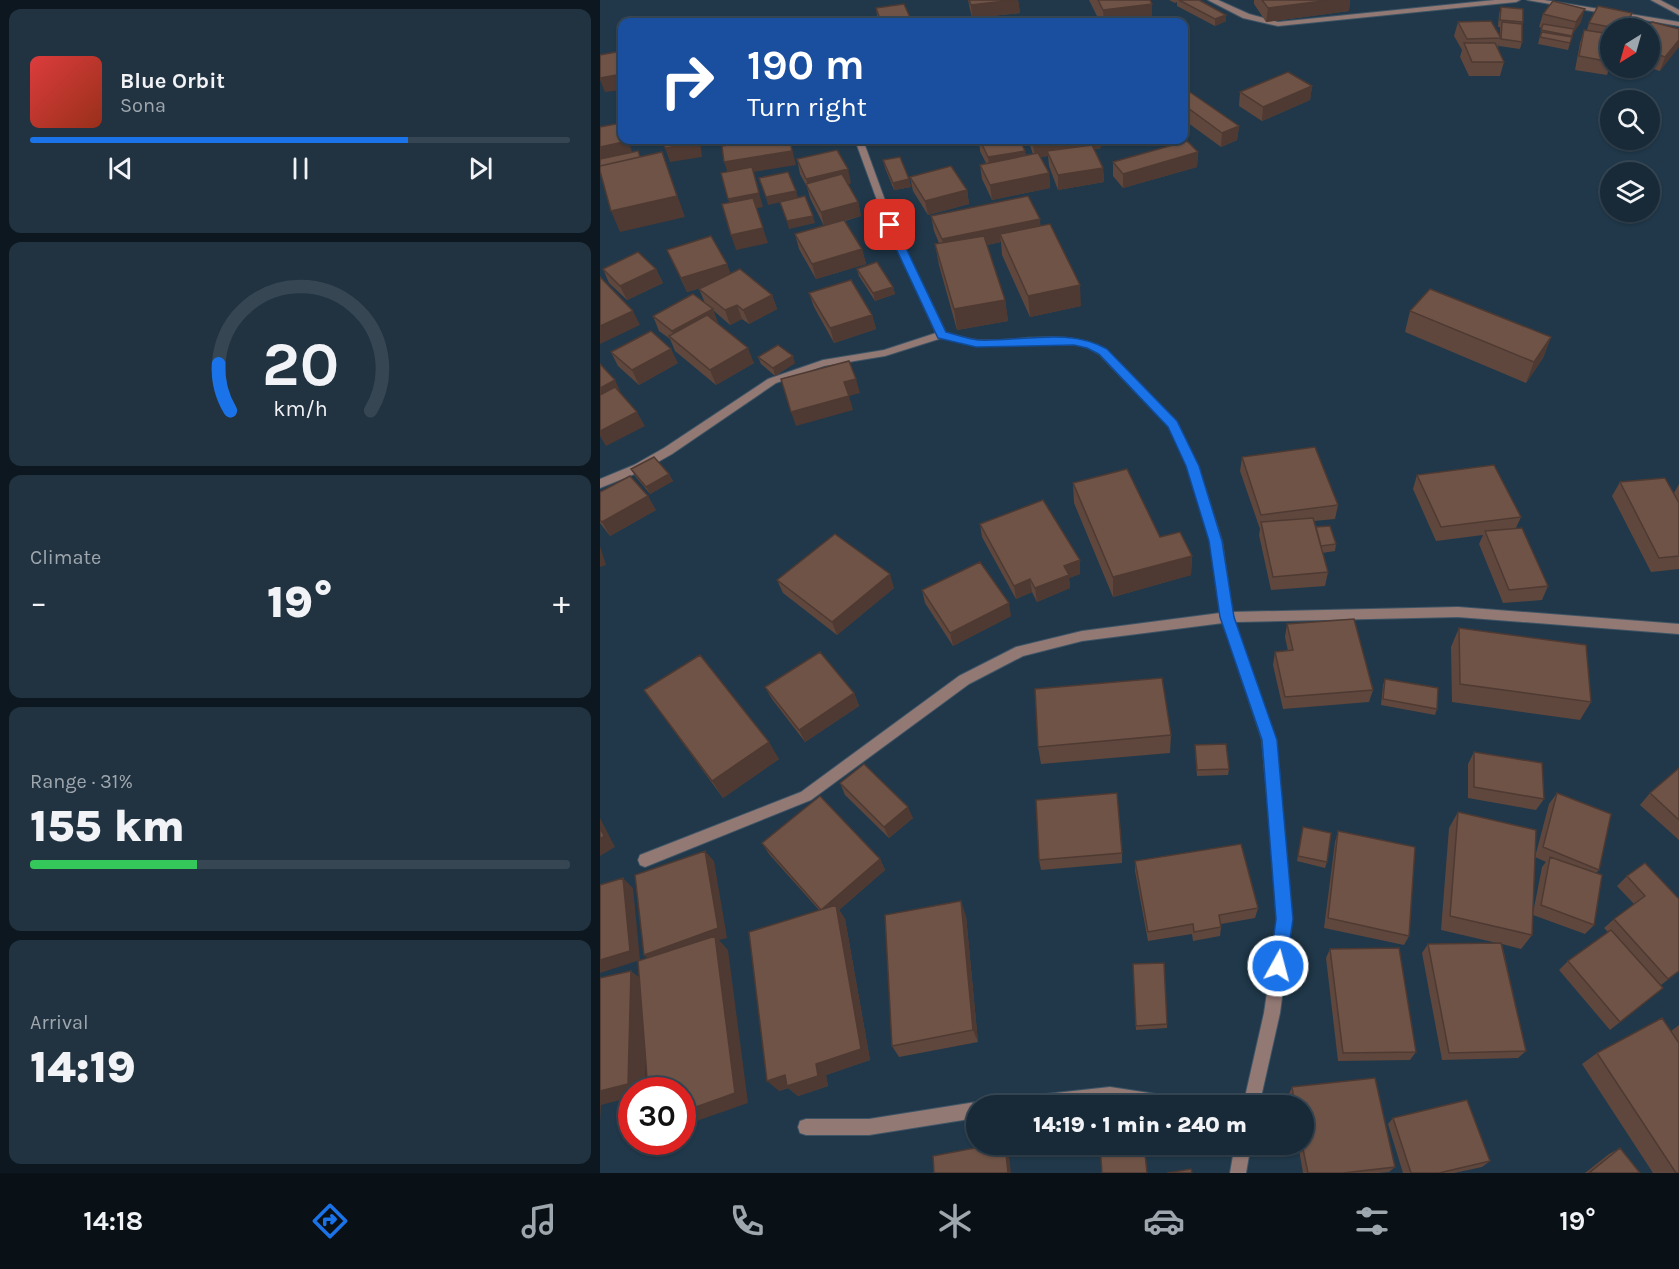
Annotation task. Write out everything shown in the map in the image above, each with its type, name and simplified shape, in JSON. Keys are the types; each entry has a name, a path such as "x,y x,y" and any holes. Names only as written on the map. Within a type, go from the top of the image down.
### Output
{"street":[{"path":"1212,0 1245,16 1278,24 1516,0"},
{"path":"1531,0 1679,24"},
{"path":"1655,0 1679,13"},
{"path":"861,144 890,225 942,335"},
{"path":"600,484 638,468 668,451 781,376 823,363 885,353 942,335 976,344 1074,341 1091,345 1103,352 1173,424 1193,466 1216,541 1227,617 1269,740 1285,919 1272,1013 1253,1095"},
{"path":"645,860 806,796 964,680 1020,651 1082,636 1227,617 1458,612 1679,629"},
{"path":"806,1127 869,1127 966,1112"},
{"path":"1238,1173 1241,1155"}],"building":[{"path":"969,0 1013,0 971,5"},
{"path":"1098,0 1150,0 1152,4 1103,10"},
{"path":"1179,0 1199,0 1226,15 1215,19"},
{"path":"1262,0 1330,0 1268,8"},
{"path":"1553,1 1585,9 1576,22 1543,14"},
{"path":"904,4 910,18 880,18 876,8"},
{"path":"1598,6 1632,13 1630,18 1600,18 1600,25 1589,23"},
{"path":"1501,7 1523,9 1523,22 1500,20"},
{"path":"1491,21 1501,38 1467,39 1458,22"},
{"path":"1502,22 1522,24 1522,42 1501,39"},
{"path":"1543,24 1574,29 1572,36 1541,30"},
{"path":"1660,24 1679,29 1679,40 1665,57 1660,55"},
{"path":"1584,30 1600,32 1600,60 1579,56"},
{"path":"1542,32 1572,37 1570,43 1540,37"},
{"path":"1464,43 1495,43 1504,62 1472,62"},
{"path":"618,52 618,79 617,75 600,78 600,55"},
{"path":"1288,72 1312,86 1263,107 1240,92"},
{"path":"1188,91 1239,126 1222,133 1188,108"},
{"path":"618,124 618,143 600,147 600,127"},
{"path":"1188,142 1198,152 1123,174 1113,162 1176,144 1188,144"},
{"path":"664,144 691,144 665,148"},
{"path":"791,144 792,151 724,162 722,146"},
{"path":"982,144 1022,144 1025,151 988,157"},
{"path":"1092,145 1103,168 1058,175 1047,151"},
{"path":"837,150 848,169 806,179 797,159"},
{"path":"638,151 640,157 600,166 600,159"},
{"path":"662,152 677,196 611,211 600,166"},
{"path":"1038,153 1049,173 990,185 980,165"},
{"path":"900,157 909,179 893,183 883,160"},
{"path":"951,166 967,190 925,201 910,177"},
{"path":"752,167 759,193 728,199 721,173"},
{"path":"788,172 796,191 766,197 759,178"},
{"path":"842,174 858,202 821,212 806,184"},
{"path":"805,196 813,216 787,221 780,202"},
{"path":"1028,196 1040,219 942,239 931,216"},
{"path":"753,198 763,228 731,235 722,204"},
{"path":"844,220 862,249 812,264 795,234"},
{"path":"1050,224 1080,285 1028,296 1000,234"},
{"path":"711,236 727,264 681,278 667,250"},
{"path":"984,236 1005,300 954,309 935,244"},
{"path":"638,252 656,269 620,286 603,269"},
{"path":"877,262 893,287 873,293 857,269"},
{"path":"740,269 772,295 743,310 737,305 725,310 699,289"},
{"path":"600,277 633,311 600,326"},
{"path":"851,280 872,315 830,328 809,293"},
{"path":"1430,289 1551,337 1534,362 1410,311"},
{"path":"693,294 713,309 672,331 653,316"},
{"path":"707,315 748,348 710,370 669,336"},
{"path":"651,331 671,349 632,370 611,352"},
{"path":"778,345 793,356 773,368 758,357"},
{"path":"849,361 856,379 844,382 849,396 791,412 781,379"},
{"path":"600,364 615,380 600,388"},
{"path":"615,387 637,412 600,431 600,395"},
{"path":"1315,447 1338,505 1261,515 1242,457"},
{"path":"654,457 669,474 646,487 631,469"},
{"path":"1494,465 1521,517 1441,527 1417,475"},
{"path":"1127,469 1160,537 1180,532 1192,556 1113,577 1073,483"},
{"path":"630,476 648,496 602,522 600,520 600,492"},
{"path":"1665,478 1679,503 1679,556 1659,558 1620,482"},
{"path":"1043,500 1080,560 1064,566 1069,575 1035,588 1030,579 1014,586 980,524"},
{"path":"1313,518 1328,572 1273,577 1261,522"},
{"path":"1330,526 1336,544 1321,546 1316,527"},
{"path":"1522,528 1548,586 1509,590 1485,531"},
{"path":"835,534 890,574 832,622 777,580"},
{"path":"980,562 1009,603 950,633 922,590"},
{"path":"1354,619 1373,690 1285,697 1275,652 1293,650 1287,624"},
{"path":"1459,628 1586,645 1591,702 1460,684"},
{"path":"820,652 854,693 799,730 765,687"},
{"path":"700,655 769,742 712,781 644,690"},
{"path":"1162,678 1171,735 1038,747 1035,689"},
{"path":"1385,679 1438,688 1437,709 1383,699"},
{"path":"1226,744 1229,769 1197,770 1195,745"},
{"path":"1474,752 1542,763 1544,799 1474,787"},
{"path":"864,764 908,807 884,827 840,783"},
{"path":"1679,768 1679,820 1650,793"},
{"path":"1117,793 1122,853 1039,860 1036,800"},
{"path":"1557,793 1611,814 1599,870 1543,847"},
{"path":"820,796 880,859 821,910 762,843"},
{"path":"1458,812 1536,830 1532,935 1450,916"},
{"path":"1303,827 1331,833 1327,862 1298,856"},
{"path":"1338,831 1415,847 1409,936 1328,918"},
{"path":"1241,844 1258,908 1219,915 1221,927 1194,932 1193,924 1148,932 1135,861"},
{"path":"705,851 718,928 644,955 635,875"},
{"path":"1550,857 1602,875 1594,925 1541,905"},
{"path":"1645,863 1679,899 1679,971 1668,979 1614,919 1645,896 1627,876"},
{"path":"623,878 630,951 600,960 600,885"},
{"path":"961,901 973,1030 892,1046 885,915"},
{"path":"836,905 861,1049 816,1064 818,1076 787,1086 785,1075 767,1081 749,932"},
{"path":"1611,930 1663,988 1620,1022 1568,961"},
{"path":"715,936 735,1093 696,1107 696,1077 647,1077 638,961"},
{"path":"1501,943 1526,1051 1449,1053 1428,944"},
{"path":"1399,948 1416,1052 1343,1053 1330,949"},
{"path":"1164,963 1167,1024 1136,1026 1133,964"},
{"path":"631,971 628,1077 618,1077 618,1086 600,1091 600,978"},
{"path":"1662,1018 1679,1043 1679,1173 1676,1173 1597,1053"},
{"path":"1375,1078 1395,1167 1343,1173 1308,1173 1304,1155 1314,1155 1314,1095 1293,1095 1292,1087"},
{"path":"1467,1100 1490,1161 1439,1173 1411,1173 1393,1118"},
{"path":"1620,1148 1640,1173 1589,1173"},
{"path":"966,1150 966,1155 1006,1155 1008,1173 934,1173 933,1156"},
{"path":"1101,1155 1145,1155 1147,1173 1102,1173"},
{"path":"1191,1169 1192,1173 1167,1173"}],"route":[{"path":"890,225 942,335 976,344 1074,341 1091,345 1103,352 1173,424 1193,466 1216,541 1227,617 1269,740 1285,919 1278,966"}]}
